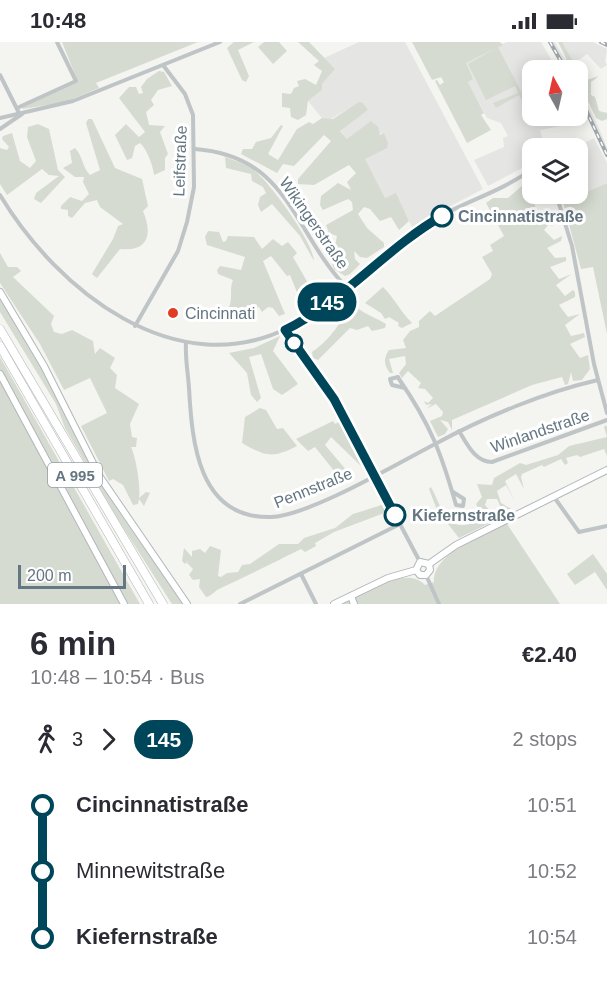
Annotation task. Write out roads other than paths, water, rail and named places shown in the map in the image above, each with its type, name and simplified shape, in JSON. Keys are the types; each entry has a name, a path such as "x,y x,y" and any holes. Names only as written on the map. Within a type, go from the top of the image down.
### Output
{"highway":[{"name":"A 995","path":"0,329 163,604"},
{"name":"A 995","path":"0,346 148,604"}],"main road":[{"path":"0,292 44,366 100,477 187,604"},
{"path":"0,374 124,604"},
{"path":"334,604 388,578 416,570 420,562 429,564 456,545 607,470"},
{"path":"416,570 420,575 426,575 430,570 429,564"},
{"path":"348,599 354,604"}],"street":[{"path":"0,118 76,81 57,42"},
{"path":"0,129 18,111 73,101 220,42"},
{"name":"Leifstraße","path":"135,326 169,270 180,245 192,199 195,149 191,107 185,94 163,65"},
{"path":"0,75 18,111"},
{"name":"Wikingerstraße","path":"195,149 246,162 275,184 288,200 324,262 346,287"},
{"path":"0,195 28,235 71,279 111,312 135,326 186,343 245,341 285,330 306,318 423,226 522,176"},
{"path":"559,204 572,246 598,380 607,412"},
{"path":"285,330 334,399 420,562"},
{"name":"Pennstraße","path":"186,343 196,455 204,475 222,500 246,513 277,516 310,505 494,416 598,380"},
{"path":"405,388 437,442 453,492"},
{"name":"Winlandstraße","path":"459,431 476,456 488,462 607,420"},
{"path":"554,497 579,532 607,526"},
{"path":"240,604 400,524"},
{"path":"301,574 316,604"},
{"path":"426,575 439,604"}],"railway":[{"path":"550,42 560,60"},
{"path":"601,42 607,45"},
{"path":"588,114 607,155"}],"place":[{"name":"Cincinnatistraße","path":"442,216"},
{"name":"Cincinnati","path":"173,313"},
{"name":"Kiefernstraße","path":"395,515"}]}
